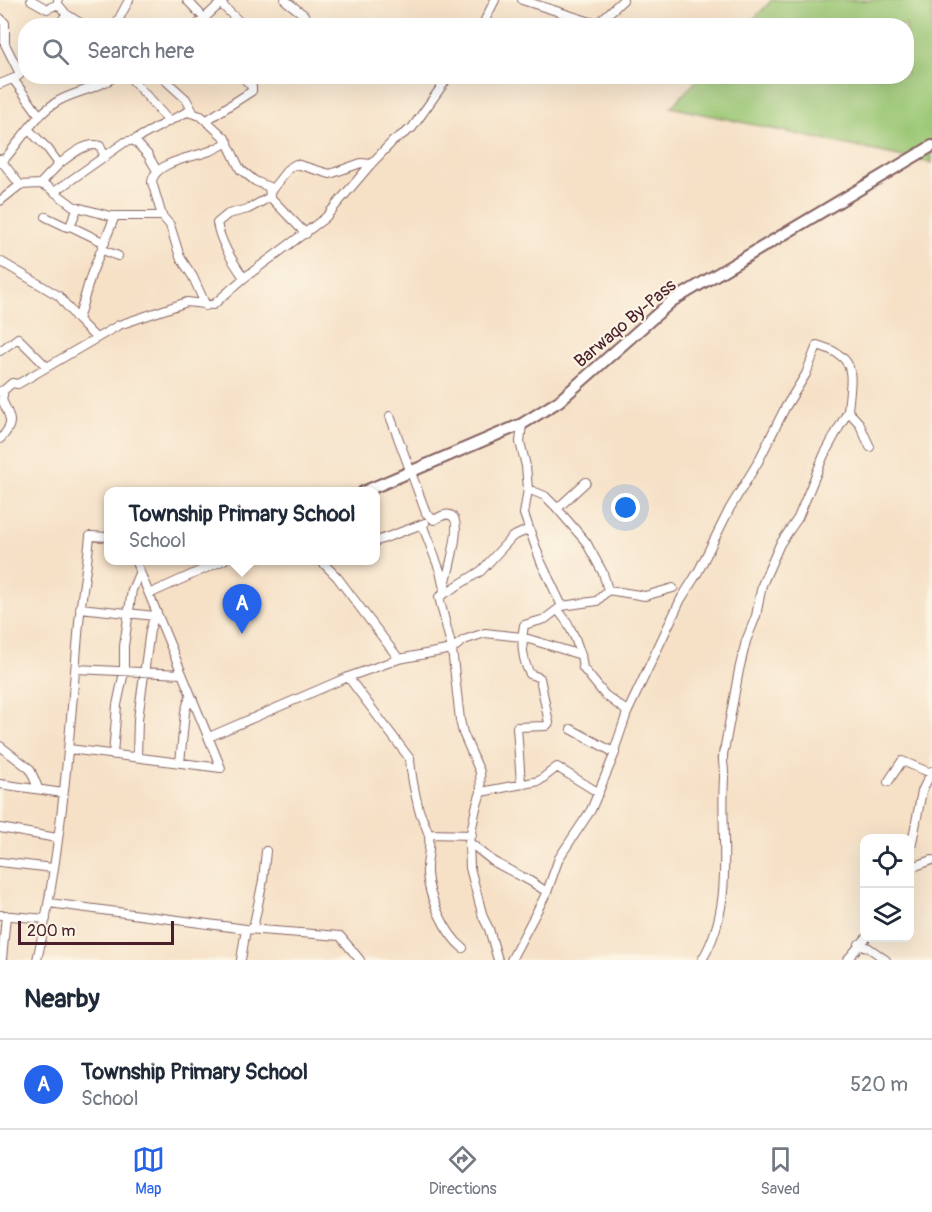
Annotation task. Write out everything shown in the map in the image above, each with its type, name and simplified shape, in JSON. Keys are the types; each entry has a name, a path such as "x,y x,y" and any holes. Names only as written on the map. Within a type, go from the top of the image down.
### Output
{"highway":[{"name":"Barwaqo By-Pass","path":"375,487 522,424 559,401 672,301 932,146"}],"street":[{"path":"31,0 47,9 58,2 66,14 72,18"},
{"path":"120,18 129,0"},
{"path":"187,0 204,18 223,2 237,18"},
{"path":"285,0 306,18"},
{"path":"486,18 495,0"},
{"path":"522,0 578,18"},
{"path":"604,18 623,0"},
{"path":"64,18 66,14"},
{"path":"0,18 5,23 2,44 18,72"},
{"path":"0,84 18,75"},
{"path":"24,84 40,116"},
{"path":"20,185 1,161 40,116 56,102 103,84"},
{"path":"136,84 169,121"},
{"path":"170,84 186,99 193,112"},
{"path":"207,120 252,91 250,84"},
{"path":"0,439 11,422 2,400 2,390 12,383 18,384 119,325 181,303 195,302 206,306 213,305 244,278 325,218 371,164 393,141 411,128 443,84"},
{"path":"54,192 125,142 134,140 187,112 193,112 207,120 228,142 240,169 255,181 268,187 270,195 306,234"},
{"path":"29,130 59,164"},
{"path":"134,140 148,154 157,171"},
{"path":"206,306 193,277 180,257 170,225 162,216 152,182 157,171 184,158 210,151 228,142"},
{"path":"40,183 59,164 78,150 96,144 100,146 105,157"},
{"path":"244,278 219,236 217,223 228,214 259,205 270,195 288,169 296,164 330,174 362,163 371,164"},
{"path":"0,201 20,185 40,183 70,205 115,216 162,216"},
{"path":"70,226 78,207"},
{"path":"78,320 92,275 115,216"},
{"path":"46,217 67,227 70,226 118,256"},
{"path":"0,261 59,296 96,339"},
{"path":"0,351 18,338 47,367"},
{"path":"511,960 547,892 559,858 577,834 599,793 615,753 627,713 681,599 806,374 817,345 841,354 847,362 851,372 848,411 824,455 798,518 780,544 766,571 756,616 746,641 721,758 724,770 722,802 725,883 719,919 712,942 702,960"},
{"path":"848,411 859,423 870,447"},
{"path":"390,416 426,513 431,519"},
{"path":"522,424 520,442 526,466 528,489 524,514 529,529 581,655 583,668 605,695 627,713"},
{"path":"558,508 586,482"},
{"path":"528,489 545,496 558,508 591,549 603,573 608,590"},
{"path":"380,540 431,519 434,520 444,514 454,517 456,538 443,592"},
{"path":"422,524 440,571 443,592"},
{"path":"498,960 483,917 470,868 470,838 481,792 480,772 463,733 452,649 439,597 443,592 481,571 512,537 529,529"},
{"path":"37,960 49,903 69,749 80,608 90,536 104,537"},
{"path":"69,749 221,768 137,565"},
{"path":"149,594 215,565"},
{"path":"324,565 338,577 399,659"},
{"path":"112,754 117,705 124,672 124,646 132,590 140,571"},
{"path":"608,590 645,597 673,588"},
{"path":"521,783 517,727 546,726 549,723 540,678 530,674 527,668 522,637 524,625 545,619 560,608 597,600 608,590"},
{"path":"80,608 156,613"},
{"path":"136,757 138,720 150,630 156,613"},
{"path":"209,736 348,677 399,659 452,649 464,640 485,633 522,637 581,655"},
{"path":"76,669 182,674"},
{"path":"348,677 410,759 410,771 419,810 429,834 427,870 429,885 450,936 463,948"},
{"path":"180,763 185,712 190,696"},
{"path":"571,729 615,753"},
{"path":"0,746 30,769 38,788"},
{"path":"888,782 902,761 932,772 921,791 913,834"},
{"path":"481,792 539,781 559,767 599,793"},
{"path":"0,784 63,793"},
{"path":"921,791 932,793"},
{"path":"0,828 57,838"},
{"path":"429,834 470,838 494,862 547,892"},
{"path":"241,960 263,880 266,851"},
{"path":"914,866 932,860"},
{"path":"0,862 53,868"},
{"path":"49,903 250,929 340,936 360,960"},
{"path":"2,960 3,915 46,919"},
{"path":"847,960 861,942"},
{"path":"859,944 886,960"}],"green space":[{"path":"772,0 932,0 932,163 671,107 693,84 914,84 914,18 755,18"}],"place":[{"name":"Township Primary School","path":"242,634"}]}
